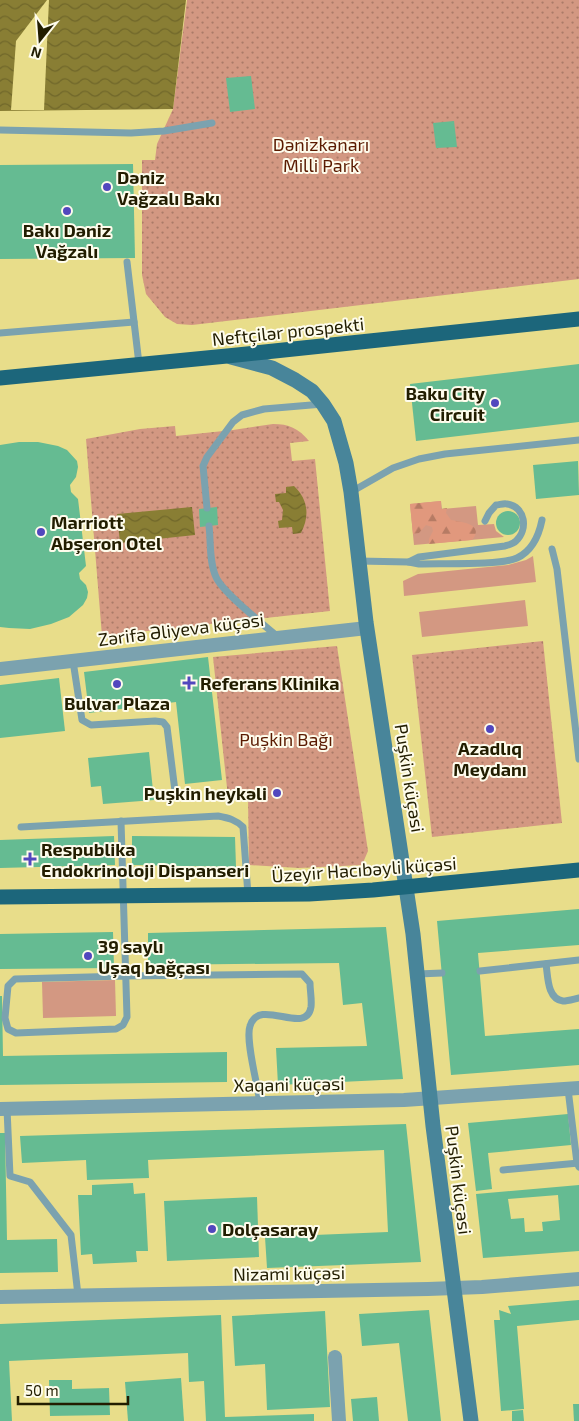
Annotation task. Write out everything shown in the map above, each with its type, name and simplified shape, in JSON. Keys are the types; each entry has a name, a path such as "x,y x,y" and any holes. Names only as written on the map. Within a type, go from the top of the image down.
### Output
{"highway":[{"name":"Neftçilər prospekti","path":"0,378 227,356 579,318"},
{"name":"Üzeyir Hacıbəyli küçəsi","path":"0,897 318,894 579,870"}],"main road":[{"name":"Puşkin küçəsi","path":"227,356 272,368 312,391 324,404 334,422 346,463 367,628 418,974 431,1099 471,1421"}],"street":[{"name":"Zərifə Əliyeva küçəsi","path":"0,669 367,628"},
{"name":"Xaqani küçəsi","path":"4,1109 431,1099 574,1088"},
{"name":"Nizami küçəsi","path":"0,1297 419,1289 482,1287 579,1279"},
{"path":"335,1357 339,1421"}],"lane":[{"path":"0,130 131,133 164,131 212,123"},
{"path":"127,262 139,364"},
{"path":"0,333 134,322"},
{"path":"207,508 203,466 207,457 232,422 242,415 264,409 324,404"},
{"path":"351,492 393,468 419,459 445,454 579,440"},
{"path":"409,562 419,557 505,546 515,542 523,531 522,515 516,508 507,504 496,505 489,513 486,521"},
{"path":"358,561 409,562 419,564 500,562 517,558 528,549 539,533 542,520"},
{"path":"209,526 217,580 255,618 278,637"},
{"path":"552,549 557,569 579,759"},
{"path":"73,661 82,720 87,724 155,721 163,722 167,727 176,791"},
{"path":"21,827 218,816 237,821 243,828 248,895"},
{"path":"121,821 125,976 127,1017 123,1025 116,1029 16,1033 8,1029 5,1018 8,986 15,979 125,976 302,974 310,983 311,1008 305,1017 297,1019 264,1013 255,1017 250,1026 249,1039 260,1103"},
{"path":"480,971 579,960"},
{"path":"546,964 550,990 557,999 564,1001 579,998"},
{"path":"418,974 442,973"},
{"path":"503,1170 578,1164 574,1088"},
{"path":"4,1109 10,1176 30,1182 71,1235 78,1295"}],"green space":[{"name":"Dənizkənarı Milli Park","path":"187,0 579,0 579,279 192,325 177,324 165,317 146,294 142,275 142,160 155,160 157,144 173,109"},
{"path":"273,424 293,428 309,441 290,443 292,461 315,459 330,611 102,636 86,439 140,429 175,426 176,436"},
{"path":"441,501 442,509 476,506 478,525 494,524 496,531 504,537 414,545 410,504"},
{"path":"441,501 441,509 447,508 446,513 451,520 474,527 476,530 472,540 429,544 433,531 432,527 426,525 419,533 413,534 410,504"},
{"path":"533,556 536,582 404,596 403,581 418,574 508,565"},
{"path":"525,600 528,626 422,637 419,612"},
{"path":"543,641 562,823 432,837 412,655"},
{"name":"Puşkin Bağı","path":"337,646 368,851 362,865 299,868 249,865 248,797 228,797 213,657"},
{"path":"115,980 116,1016 43,1018 42,982"}],"water":[{"path":"0,0 186,0 173,109 0,111"},
{"path":"294,486 305,502 306,520 301,533 293,534 292,527 279,528 278,521 282,520 283,510 279,502 276,502 275,494 286,493 286,487"},
{"path":"192,507 195,535 120,543 117,514"}],"pier":[{"path":"47,0 49,0 44,110 11,110 16,41"}],"building":[{"path":"251,76 255,109 230,112 226,78"},
{"path":"454,121 457,147 436,148 433,123"},
{"name":"Bakı Dəniz Vağzalı","path":"133,164 135,258 0,259 0,165"},
{"name":"Baku City Circuit","path":"579,364 579,422 416,441 410,384"},
{"name":"Marriott Abşeron Otel","path":"38,442 58,446 67,450 77,461 76,477 70,485 71,492 78,499 86,566 79,573 80,579 86,585 88,592 83,605 69,617 30,629 0,627 0,445"},
{"path":"578,461 579,495 536,499 533,465"},
{"path":"217,507 218,525 200,527 199,509"},
{"path":"508,511 513,512 519,518 519,528 513,534 508,535 503,534 497,528 496,523 497,518 503,512"},
{"path":"208,657 222,780 185,784 176,702 89,713 84,672"},
{"path":"59,678 65,731 0,738 0,685"},
{"path":"149,752 154,800 103,804 101,786 91,787 88,758"},
{"path":"114,836 115,865 0,868 0,840"},
{"path":"132,836 235,837 236,867 132,865"},
{"path":"579,909 579,945 478,953 485,1036 579,1029 579,1065 451,1075 437,921"},
{"path":"386,927 403,1079 278,1085 276,1048 367,1046 362,1003 343,1005 339,963 148,965 148,933"},
{"path":"113,932 114,968 0,969 0,934"},
{"path":"0,996 2,996 3,1056 227,1052 227,1082 0,1085"},
{"path":"568,1114 571,1145 488,1153 492,1189 476,1191 468,1123"},
{"path":"406,1124 421,1262 267,1268 265,1237 388,1232 384,1150 148,1160 149,1178 87,1180 86,1160 22,1163 20,1136"},
{"path":"0,1133 5,1133 7,1240 57,1239 58,1272 0,1273"},
{"path":"133,1183 134,1194 145,1193 148,1251 136,1251 137,1262 93,1264 92,1254 81,1255 78,1195 92,1195 92,1185"},
{"path":"579,1185 579,1251 483,1258 476,1194","holes":["558,1195 560,1220 542,1222 543,1231 525,1232 524,1218 511,1219 508,1199"]},
{"name":"Dolçasaray","path":"257,1197 259,1257 167,1261 164,1201"},
{"path":"579,1300 579,1320 517,1326 524,1409 501,1411 494,1320 500,1320 499,1310 511,1314 508,1306"},
{"path":"429,1310 441,1421 408,1421 399,1343 362,1346 359,1314"},
{"path":"325,1311 330,1407 267,1410 265,1364 235,1366 232,1316"},
{"path":"221,1315 225,1417 314,1414 314,1421 206,1421 204,1381 189,1382 188,1353 9,1361 12,1421 0,1421 0,1324"},
{"path":"181,1378 184,1421 128,1421 125,1382"},
{"path":"49,1380 72,1380 72,1389 109,1388 110,1415 50,1416"},
{"path":"377,1397 379,1421 353,1421 351,1399"},
{"path":"573,1404 579,1404 579,1421 574,1421"},
{"path":"523,1410 524,1421 512,1421 512,1411"}],"place":[{"name":"Dəniz Vağzalı Bakı","path":"107,187"},
{"name":"Bakı Dəniz Vağzalı","path":"67,211"},
{"name":"Baku City Circuit","path":"495,403"},
{"name":"Marriott Abşeron Otel","path":"41,532"},
{"name":"Referans Klinika","path":"189,683"},
{"name":"Bulvar Plaza","path":"117,684"},
{"name":"Azadlıq Meydanı","path":"490,729"},
{"name":"Puşkin heykəli","path":"277,793"},
{"name":"Respublika Endokrinoloji Dispanseri","path":"30,859"},
{"name":"39 saylı Uşaq bağçası","path":"88,956"},
{"name":"Dolçasaray","path":"212,1229"}]}
